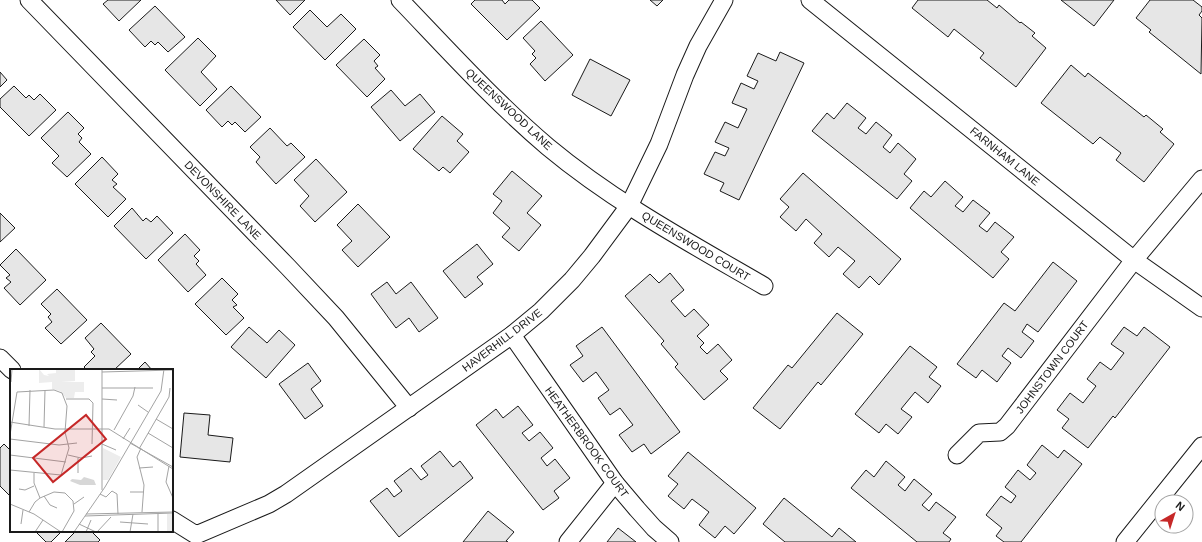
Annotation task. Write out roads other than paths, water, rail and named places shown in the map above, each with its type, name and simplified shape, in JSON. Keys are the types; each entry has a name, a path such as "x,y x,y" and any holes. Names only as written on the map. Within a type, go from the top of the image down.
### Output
{"street":[{"name":"DEVONSHIRE LANE","path":"29,0 331,312 408,408"},
{"name":"QUEENSWOOD LANE","path":"400,0 504,106 537,137 575,168 629,206"},
{"name":"HAVERHILL DRIVE","path":"173,521 196,535 269,504 286,494 512,335 541,310 572,280 629,206 659,144 685,75 698,46 724,0"},
{"name":"FARNHAM LANE","path":"810,0 1134,260 1202,308"},
{"name":"JOHNSTOWN COURT","path":"957,455 979,433 1000,432 1008,426 1134,260 1202,179"},
{"name":"QUEENSWOOD COURT","path":"629,206 764,286"},
{"name":"HEATHERBROOK COURT","path":"512,335 615,483 636,510 670,542"},
{"path":"0,358 11,369"},
{"path":"1125,542 1202,446"},
{"path":"568,542 615,483"}]}
